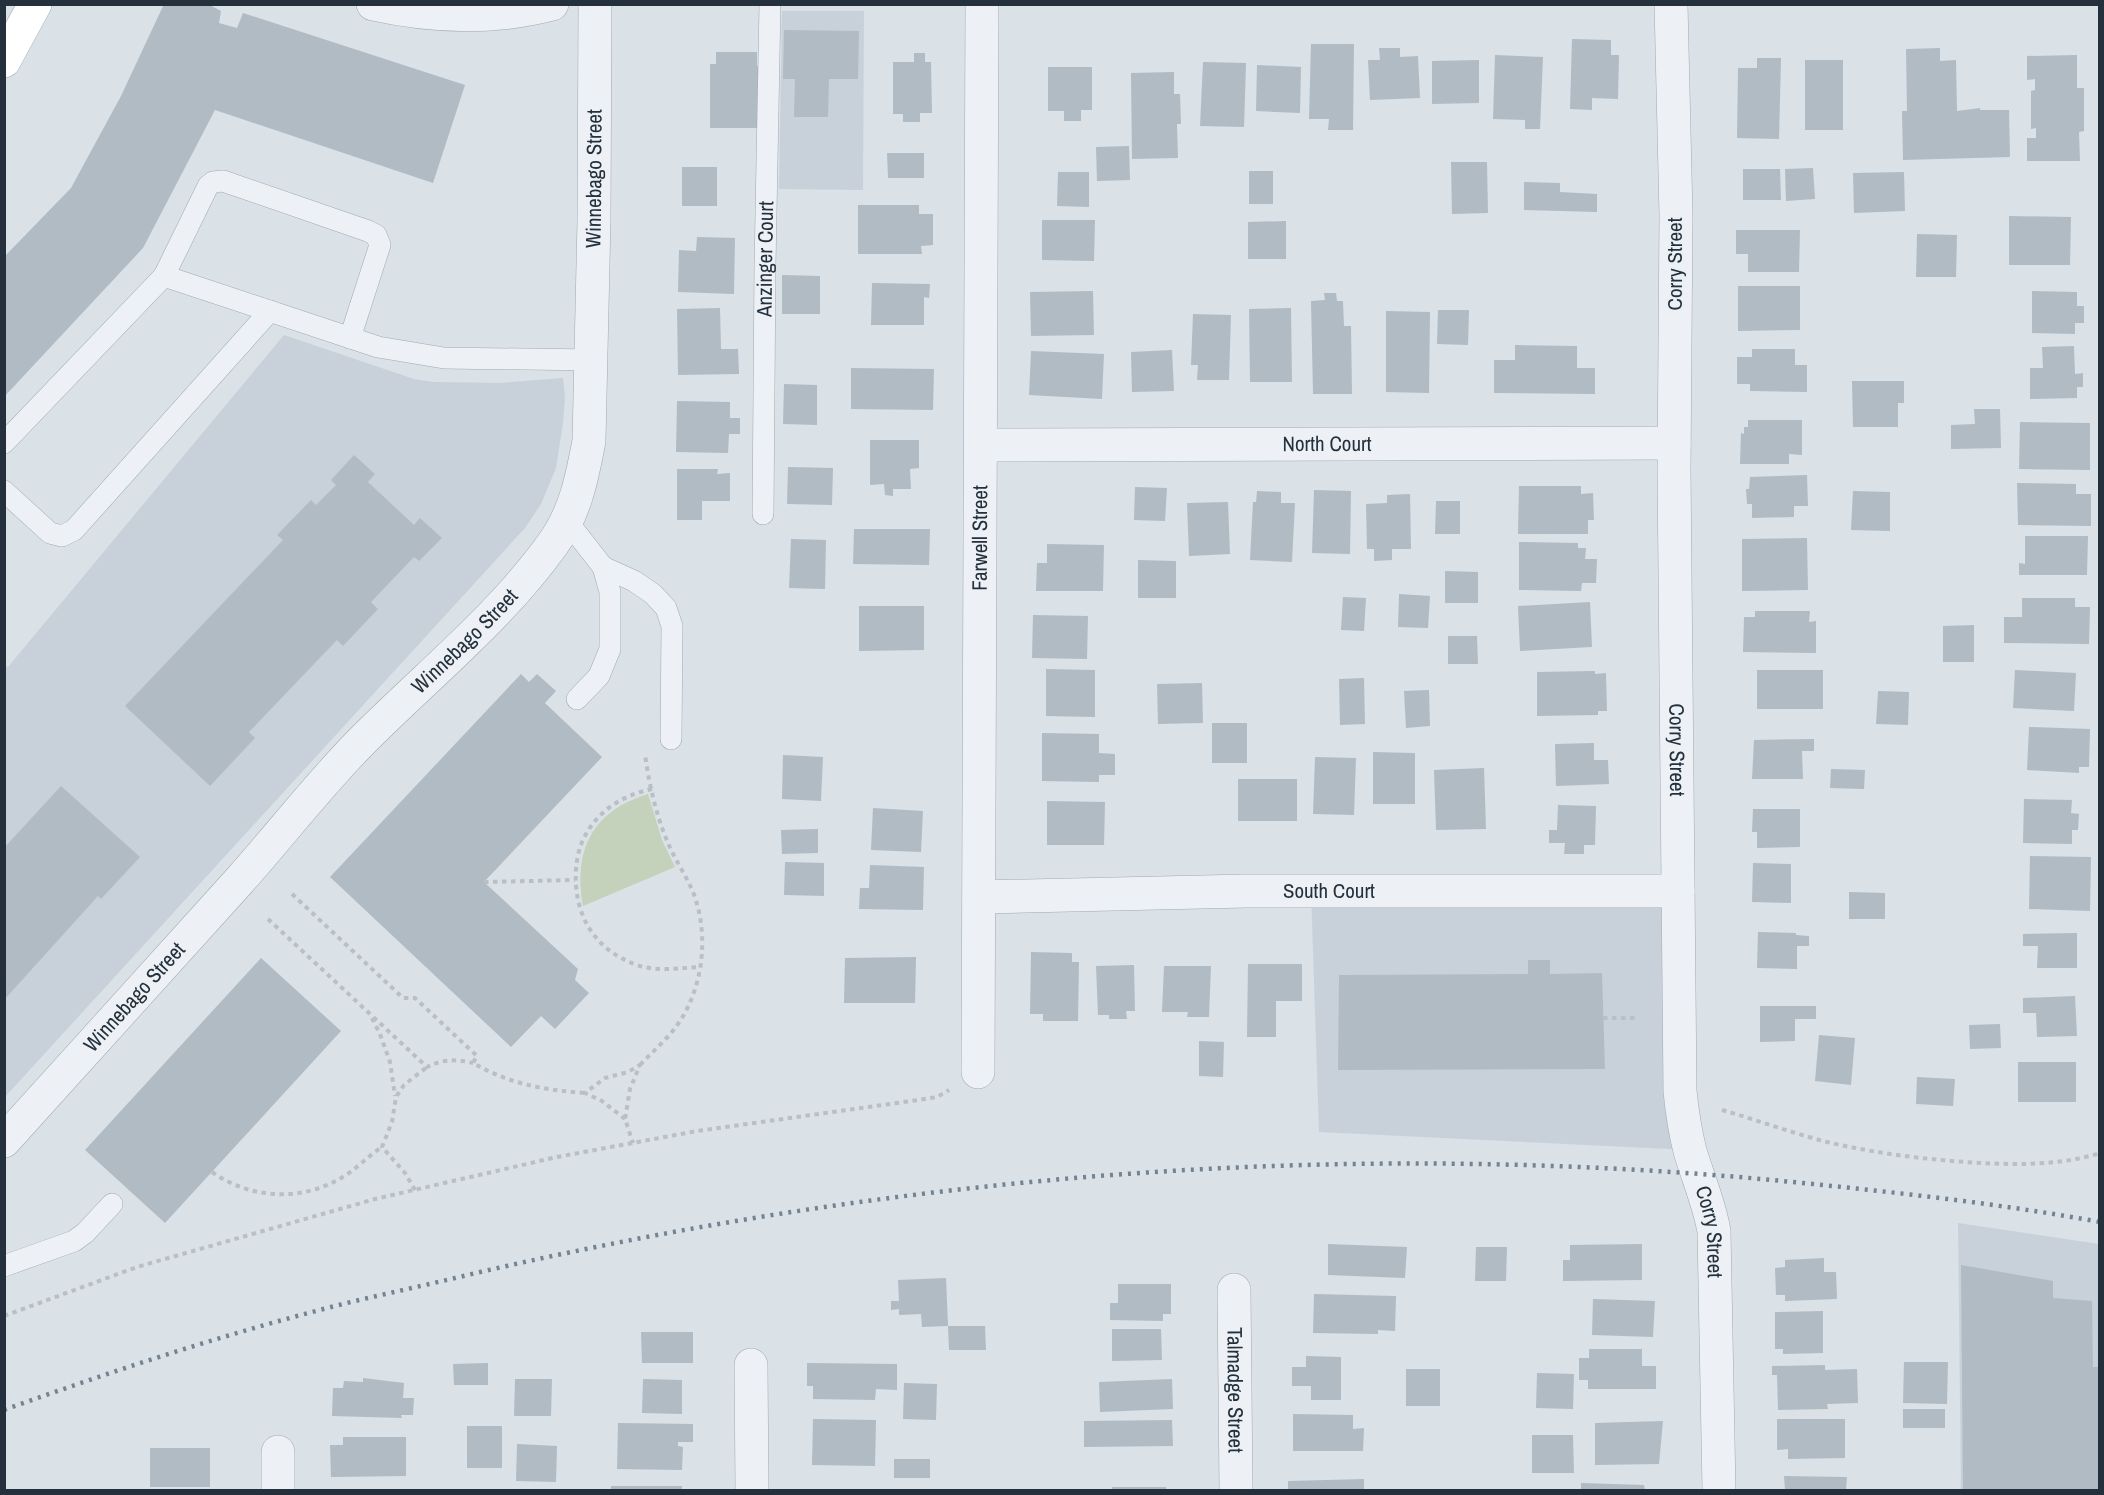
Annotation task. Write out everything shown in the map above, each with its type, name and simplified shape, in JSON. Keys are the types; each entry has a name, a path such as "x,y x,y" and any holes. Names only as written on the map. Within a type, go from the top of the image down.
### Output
{"main road":[{"path":"4,61 34,4"}],"street":[{"path":"373,4 408,12 453,14 524,11 552,4"},
{"name":"Winnebago Street","path":"4,1141 241,879 358,745 457,651 514,592 553,544 570,516 582,476 589,441 592,360 595,4"},
{"name":"Farwell Street","path":"978,1072 982,4"},
{"name":"Corry Street","path":"1671,4 1676,216 1674,443 1680,1091 1688,1141 1710,1209 1714,1231 1719,1491"},
{"name":"North Court","path":"981,445 1674,443"},
{"name":"South Court","path":"979,897 1246,891 1678,891"},
{"name":"Talmadge Street","path":"1234,1290 1236,1491"},
{"path":"751,1365 752,1491"},
{"path":"278,1452 278,1491"}],"lane":[{"name":"Anzinger Court","path":"763,514 770,4"},
{"path":"4,443 164,276 208,186 213,182 223,181 376,235 380,245 350,338"},
{"path":"164,276 378,347 444,358 592,360"},
{"path":"4,491 50,533 62,536 74,530 270,311"},
{"path":"567,521 603,567 610,592 610,649 599,676 577,699"},
{"path":"603,567 634,581 653,594 666,608 672,626 670,739"},
{"path":"4,1266 74,1241 85,1233 112,1204"}],"path":[{"path":"585,1093 605,1078 628,1072 640,1065 659,1047 681,1020 695,989 700,967 702,950 699,914 690,886 663,829 645,751"},
{"path":"652,789 619,801 596,820 584,838 577,858 575,880 577,901 594,936 606,949 623,959 639,966 657,969 700,967"},
{"path":"484,882 575,880"},
{"path":"292,894 403,998 415,998 477,1056 473,1063"},
{"path":"268,919 427,1067"},
{"path":"212,1172 240,1188 271,1194 300,1193 334,1182 382,1147 392,1122 396,1097 390,1062 370,1014"},
{"path":"1603,1018 1636,1018"},
{"path":"396,1097 404,1085 427,1067 449,1060 473,1063 486,1071 534,1088 585,1093 603,1101 625,1119"},
{"path":"633,1143 625,1119 630,1089 640,1065"},
{"path":"4,1316 137,1267 375,1199 557,1157 697,1131 937,1097 978,1072"},
{"path":"1722,1110 1827,1142 1888,1154 1955,1161 2029,1164 2058,1162 2100,1153"},
{"path":"382,1147 401,1167 415,1190"}],"shaded area":[{"path":"782,11 864,11 863,190 779,189"},
{"path":"284,335 414,379 433,382 500,383 563,378 565,397 563,423 556,468 541,504 525,528 5,1097 4,665 8,667"},
{"path":"1311,891 1678,891 1690,1150 1319,1132"},
{"path":"1958,1223 2099,1244 2099,1490 1961,1490"}],"green space":[{"path":"648,794 662,840 675,867 583,906 581,867 584,850 591,835 600,822 613,811 629,801"}],"building":[{"path":"164,4 208,4 221,11 219,23 237,28 243,13 465,85 433,183 215,110 143,248 4,397 4,257 71,188 121,96"},
{"path":"784,30 859,31 858,79 829,79 828,117 794,117 795,79 783,79"},
{"path":"1572,39 1611,40 1611,55 1619,55 1618,99 1592,98 1592,110 1570,109"},
{"path":"1311,44 1354,44 1353,130 1328,130 1329,119 1309,119"},
{"path":"1379,48 1400,48 1400,57 1418,56 1420,98 1370,100 1368,60 1380,60"},
{"path":"1940,48 1940,61 1956,60 1957,111 1980,108 1980,110 2009,110 2010,157 1903,160 1902,111 1907,111 1906,49"},
{"path":"716,52 757,52 757,66 763,66 762,128 710,128 710,64 716,64"},
{"path":"914,53 925,53 925,62 931,62 932,113 920,113 920,122 903,122 903,114 893,114 893,62 914,62"},
{"path":"1495,55 1543,57 1540,129 1525,129 1525,120 1493,119"},
{"path":"2077,55 2077,88 2084,88 2084,131 2079,132 2080,161 2027,161 2027,138 2036,138 2036,128 2031,129 2031,91 2035,90 2035,79 2027,80 2027,56"},
{"path":"1757,58 1781,58 1779,139 1737,138 1738,68 1757,68"},
{"path":"1479,60 1479,103 1432,104 1432,61"},
{"path":"1805,60 1843,60 1843,130 1805,130"},
{"path":"1203,62 1246,63 1244,127 1200,126"},
{"path":"1257,65 1301,67 1300,113 1256,111"},
{"path":"1048,67 1092,67 1092,110 1081,110 1081,121 1064,121 1064,111 1048,111"},
{"path":"1174,72 1174,94 1180,94 1181,124 1177,124 1178,158 1132,159 1131,73"},
{"path":"1129,146 1130,180 1097,181 1096,147"},
{"path":"887,153 924,153 924,178 888,178"},
{"path":"1451,162 1487,162 1488,213 1452,214"},
{"path":"682,167 717,167 717,206 682,206"},
{"path":"1813,168 1815,199 1786,201 1785,169"},
{"path":"1743,169 1780,169 1781,200 1743,200"},
{"path":"1249,171 1273,171 1273,204 1249,204"},
{"path":"1058,172 1089,172 1089,207 1057,206"},
{"path":"1904,172 1905,211 1854,213 1853,173"},
{"path":"1524,182 1560,183 1560,192 1597,194 1597,212 1524,210"},
{"path":"858,205 919,205 919,214 933,214 933,245 921,246 922,254 858,254"},
{"path":"2009,216 2071,217 2070,265 2009,265"},
{"path":"1042,220 1095,220 1094,261 1042,260"},
{"path":"1286,221 1286,259 1248,259 1248,222"},
{"path":"1736,230 1800,230 1799,272 1748,272 1748,254 1736,254"},
{"path":"1917,234 1957,235 1956,277 1916,277"},
{"path":"697,237 735,238 734,294 678,292 679,250 696,251"},
{"path":"782,275 820,276 820,314 782,314"},
{"path":"872,283 930,284 929,298 924,297 924,325 871,325"},
{"path":"1738,286 1800,286 1800,330 1738,331"},
{"path":"1093,291 1094,335 1031,336 1030,292"},
{"path":"2032,291 2077,292 2077,306 2084,306 2084,323 2075,323 2075,334 2032,333"},
{"path":"1324,293 1336,293 1337,301 1343,301 1344,326 1351,326 1352,394 1313,394 1311,301 1325,300"},
{"path":"720,308 721,349 738,349 739,374 678,375 677,309"},
{"path":"1291,308 1292,382 1250,382 1249,309"},
{"path":"1438,310 1469,310 1468,345 1437,344"},
{"path":"1386,311 1430,312 1429,393 1386,392"},
{"path":"1193,314 1231,315 1229,380 1197,380 1198,365 1191,365"},
{"path":"1515,345 1577,346 1577,368 1595,368 1595,394 1494,393 1494,360 1515,360"},
{"path":"2074,346 2075,374 2083,373 2083,387 2077,387 2077,398 2030,399 2030,368 2043,368 2042,347"},
{"path":"1752,349 1795,349 1795,365 1807,365 1807,392 1750,391 1750,384 1737,384 1737,357 1752,357"},
{"path":"1172,350 1174,391 1132,392 1131,352"},
{"path":"1031,351 1104,354 1102,399 1029,395"},
{"path":"851,368 934,369 933,410 851,409"},
{"path":"1852,381 1904,381 1904,403 1898,403 1898,427 1853,427"},
{"path":"784,384 817,385 817,425 783,424"},
{"path":"677,401 730,402 730,418 740,418 740,434 729,434 728,453 676,452"},
{"path":"1974,409 2000,409 2001,448 1951,449 1951,425 1975,424"},
{"path":"1748,420 1802,420 1802,455 1789,454 1789,464 1740,464 1741,433 1744,434 1744,427 1748,427"},
{"path":"2020,422 2090,423 2090,470 2019,469"},
{"path":"870,440 919,440 919,468 910,469 911,489 893,489 893,496 885,495 884,484 870,485"},
{"path":"354,455 375,474 368,482 414,525 420,518 442,538 419,561 414,557 371,602 378,609 343,646 337,640 249,732 255,738 210,786 125,706 283,540 277,535 311,500 316,505 336,485 331,480"},
{"path":"788,467 833,468 832,505 787,504"},
{"path":"677,469 718,469 717,474 730,473 730,501 702,501 702,520 677,520"},
{"path":"1807,475 1808,506 1794,506 1794,517 1752,518 1752,504 1747,504 1746,489 1749,489 1750,477"},
{"path":"2017,483 2076,484 2076,494 2091,494 2091,526 2018,525"},
{"path":"1519,486 1581,486 1581,494 1593,493 1594,520 1588,520 1588,534 1518,534"},
{"path":"1135,487 1167,488 1165,521 1134,520"},
{"path":"1314,490 1351,491 1350,554 1312,553"},
{"path":"1257,491 1281,492 1281,503 1295,503 1292,562 1250,560 1253,502 1256,502"},
{"path":"1853,491 1890,492 1890,531 1851,530"},
{"path":"1410,494 1411,549 1392,549 1392,560 1374,561 1374,549 1367,549 1366,504 1387,503 1387,495"},
{"path":"1436,501 1460,501 1460,534 1435,534"},
{"path":"1228,502 1230,554 1189,556 1187,503"},
{"path":"854,529 930,529 929,565 853,564"},
{"path":"2025,536 2088,536 2087,575 2019,575 2019,563 2025,564"},
{"path":"1807,538 1808,590 1742,591 1742,539"},
{"path":"791,539 826,540 825,589 789,588"},
{"path":"1519,542 1578,543 1578,548 1586,548 1585,559 1597,559 1596,583 1582,583 1581,591 1519,590"},
{"path":"1047,544 1104,545 1103,591 1036,591 1037,563 1047,563"},
{"path":"1138,560 1176,561 1176,598 1138,598"},
{"path":"1445,571 1478,572 1478,603 1445,603"},
{"path":"1399,594 1430,596 1428,628 1398,627"},
{"path":"1343,597 1366,598 1364,631 1341,630"},
{"path":"2022,598 2075,598 2075,607 2090,607 2089,644 2004,643 2004,617 2022,617"},
{"path":"1590,602 1592,647 1520,651 1518,606"},
{"path":"859,606 924,606 924,650 859,651"},
{"path":"1755,611 1810,611 1809,622 1816,621 1816,653 1743,652 1744,617 1755,617"},
{"path":"1033,615 1088,616 1087,659 1032,658"},
{"path":"1974,625 1974,662 1943,662 1943,626"},
{"path":"1448,636 1477,636 1478,664 1448,664"},
{"path":"1046,669 1095,670 1095,717 1046,716"},
{"path":"1757,670 1823,670 1823,709 1757,709"},
{"path":"2015,670 2076,673 2074,711 2013,708"},
{"path":"1595,671 1595,674 1606,673 1607,711 1598,711 1598,715 1537,716 1537,672"},
{"path":"521,674 529,682 537,674 556,691 545,703 602,757 484,882 578,969 575,980 589,993 555,1029 541,1016 511,1047 330,877"},
{"path":"1364,678 1365,724 1340,725 1339,679"},
{"path":"1202,683 1203,723 1158,724 1157,684"},
{"path":"1429,690 1430,726 1406,728 1404,691"},
{"path":"1878,691 1909,692 1908,725 1876,724"},
{"path":"1212,723 1247,723 1247,763 1212,763"},
{"path":"2029,727 2090,729 2089,767 2079,767 2079,773 2027,770"},
{"path":"1042,733 1099,734 1099,753 1115,754 1115,775 1099,775 1099,782 1042,781"},
{"path":"1814,739 1814,751 1802,751 1803,779 1752,779 1754,740"},
{"path":"1594,743 1594,760 1608,760 1609,784 1556,786 1555,744"},
{"path":"1373,752 1415,753 1415,804 1373,804"},
{"path":"783,755 823,757 821,801 782,799"},
{"path":"1315,757 1356,758 1354,815 1313,814"},
{"path":"1484,768 1486,829 1436,830 1434,770"},
{"path":"1831,769 1865,770 1864,789 1830,788"},
{"path":"1238,779 1297,779 1297,821 1238,821"},
{"path":"61,786 140,857 101,899 98,896 4,1000 4,848"},
{"path":"2024,799 2072,800 2071,813 2079,814 2078,830 2072,830 2072,844 2023,843"},
{"path":"1047,801 1105,802 1104,845 1047,845"},
{"path":"1558,805 1596,806 1595,845 1584,845 1584,854 1564,854 1565,843 1549,843 1549,830 1557,830"},
{"path":"873,808 923,811 921,852 871,850"},
{"path":"1753,809 1800,809 1800,847 1757,848 1757,832 1752,832"},
{"path":"818,829 818,853 782,854 781,830"},
{"path":"2030,856 2091,857 2090,911 2029,909"},
{"path":"785,862 824,863 824,896 784,895"},
{"path":"1753,863 1791,864 1791,903 1752,902"},
{"path":"870,865 924,867 923,910 859,909 860,888 869,888"},
{"path":"1849,892 1885,893 1885,919 1849,919"},
{"path":"1758,932 1796,933 1796,935 1809,936 1809,946 1797,946 1797,969 1757,968"},
{"path":"2077,933 2077,968 2037,968 2038,946 2023,946 2023,934"},
{"path":"1031,952 1072,953 1072,962 1079,962 1078,1021 1043,1021 1043,1014 1030,1014"},
{"path":"916,957 915,1003 844,1003 845,958"},
{"path":"261,958 341,1031 165,1223 85,1150"},
{"path":"1528,960 1550,960 1550,974 1602,973 1605,1069 1338,1070 1339,975 1528,974"},
{"path":"1248,964 1302,964 1302,1001 1276,1001 1276,1037 1247,1037"},
{"path":"1134,965 1135,1011 1126,1011 1127,1019 1109,1019 1109,1015 1098,1015 1096,966"},
{"path":"1164,966 1211,966 1209,1017 1187,1017 1188,1012 1162,1012"},
{"path":"2075,996 2077,1036 2037,1037 2036,1013 2023,1013 2023,998"},
{"path":"1760,1006 1816,1006 1816,1019 1795,1019 1795,1041 1760,1042"},
{"path":"2000,1024 2001,1048 1970,1049 1969,1025"},
{"path":"1819,1035 1855,1038 1851,1085 1815,1081"},
{"path":"1199,1041 1224,1042 1223,1077 1199,1076"},
{"path":"2018,1062 2076,1062 2076,1102 2018,1102"},
{"path":"1917,1077 1955,1079 1953,1106 1916,1104"},
{"path":"1328,1244 1407,1247 1405,1278 1328,1275"},
{"path":"1642,1244 1642,1280 1563,1281 1563,1260 1570,1260 1570,1245"},
{"path":"1476,1247 1507,1247 1506,1281 1475,1281"},
{"path":"1824,1258 1824,1272 1836,1272 1837,1299 1785,1301 1785,1295 1776,1295 1775,1268 1785,1267 1785,1260"},
{"path":"1961,1265 2053,1281 2053,1298 2092,1301 2093,1367 2100,1367 2100,1490 1963,1490"},
{"path":"946,1278 948,1326 922,1327 921,1314 899,1315 899,1309 891,1310 891,1301 899,1301 898,1280"},
{"path":"1118,1284 1171,1284 1171,1314 1163,1314 1163,1321 1110,1320 1110,1303 1118,1303"},
{"path":"1314,1294 1396,1296 1395,1331 1378,1330 1378,1334 1313,1333"},
{"path":"1593,1299 1655,1301 1653,1337 1592,1335"},
{"path":"1823,1311 1823,1353 1783,1354 1783,1349 1775,1349 1775,1312"},
{"path":"948,1326 985,1326 986,1350 949,1350"},
{"path":"1112,1329 1161,1329 1162,1360 1112,1361"},
{"path":"641,1332 693,1332 693,1363 642,1363"},
{"path":"1589,1349 1642,1349 1642,1366 1656,1366 1656,1389 1588,1389 1588,1380 1579,1380 1579,1358 1589,1358"},
{"path":"1306,1356 1341,1357 1341,1400 1311,1400 1311,1386 1292,1386 1292,1367 1306,1367"},
{"path":"1904,1362 1948,1362 1947,1404 1903,1403"},
{"path":"488,1363 488,1385 454,1385 453,1364"},
{"path":"807,1363 897,1364 897,1390 876,1389 875,1400 813,1399 813,1386 807,1386"},
{"path":"1825,1365 1825,1370 1857,1369 1858,1403 1827,1404 1828,1409 1778,1410 1777,1375 1772,1375 1772,1366"},
{"path":"1406,1369 1440,1369 1440,1406 1406,1406"},
{"path":"1537,1373 1574,1374 1573,1409 1536,1408"},
{"path":"363,1378 404,1383 403,1398 414,1398 413,1415 401,1415 402,1418 332,1416 333,1388 343,1388 344,1381 363,1382"},
{"path":"515,1379 552,1379 551,1416 514,1416"},
{"path":"643,1379 682,1380 682,1414 642,1413"},
{"path":"1172,1379 1173,1409 1100,1412 1099,1382"},
{"path":"904,1383 937,1384 936,1420 903,1419"},
{"path":"1903,1409 1945,1409 1945,1428 1903,1428"},
{"path":"1293,1414 1353,1415 1353,1429 1364,1428 1363,1451 1293,1451"},
{"path":"813,1419 876,1420 875,1466 812,1465"},
{"path":"1777,1419 1845,1419 1845,1458 1788,1459 1788,1449 1777,1450"},
{"path":"1172,1420 1173,1446 1084,1447 1084,1421"},
{"path":"1663,1421 1659,1464 1595,1465 1595,1423"},
{"path":"618,1423 693,1424 693,1442 678,1442 678,1446 683,1447 682,1470 617,1469"},
{"path":"467,1426 502,1426 502,1468 467,1468"},
{"path":"1532,1435 1573,1435 1574,1473 1532,1473"},
{"path":"343,1437 406,1437 406,1476 331,1477 330,1445 343,1445"},
{"path":"517,1444 557,1446 556,1482 516,1481"},
{"path":"150,1448 210,1448 210,1487 150,1487"},
{"path":"894,1459 930,1459 930,1478 894,1478"},
{"path":"1784,1476 1847,1477 1846,1490 1785,1490"},
{"path":"1364,1479 1364,1490 1288,1490 1288,1481"},
{"path":"1581,1483 1644,1485 1645,1490 1581,1490"},
{"path":"611,1486 682,1486 682,1490 611,1490"},
{"path":"1112,1487 1166,1487 1166,1490 1112,1490"}],"railway":[{"path":"4,1410 176,1352 307,1313 476,1273 640,1238 805,1210 970,1188 1136,1173 1302,1165 1469,1164 1636,1170 1877,1191 1989,1204 2100,1222"}]}
